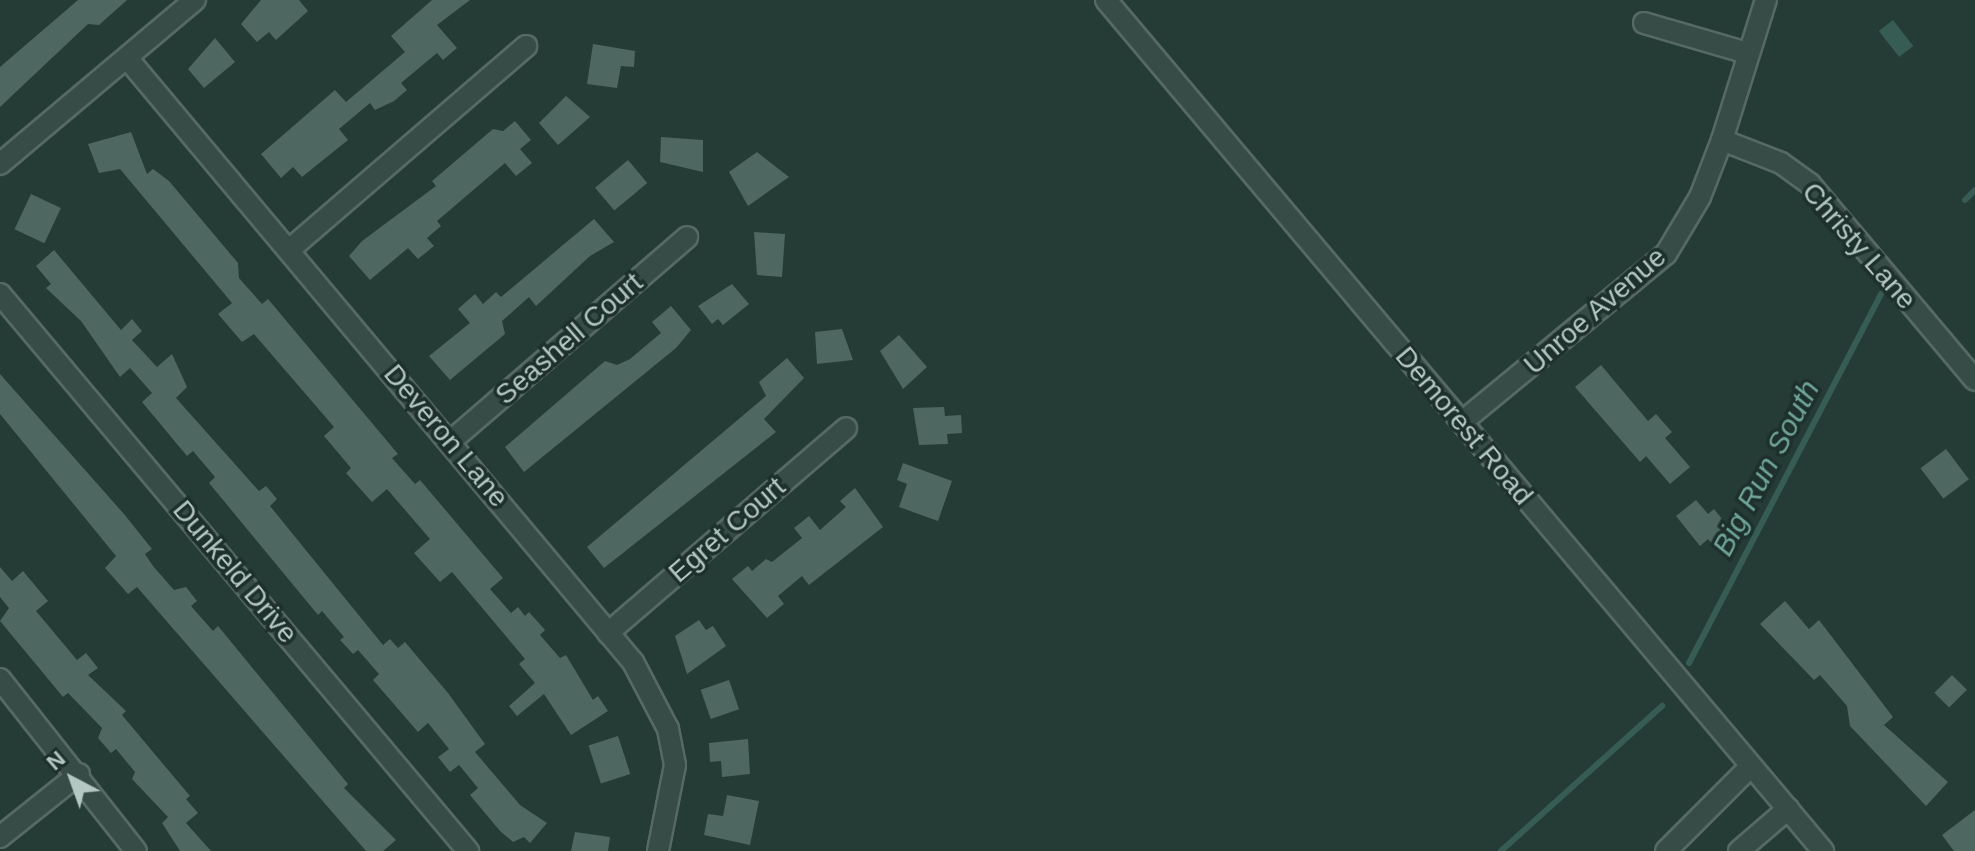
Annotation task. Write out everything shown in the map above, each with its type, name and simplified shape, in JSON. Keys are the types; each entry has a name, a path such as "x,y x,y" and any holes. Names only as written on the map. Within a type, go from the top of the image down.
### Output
{"street":[{"path":"0,164 195,0"},
{"name":"Demorest Road","path":"1106,0 1823,851"},
{"name":"Unroe Avenue","path":"1462,422 1666,254 1722,140 1766,0"},
{"path":"1644,23 1747,53"},
{"path":"289,250 526,46"},
{"name":"Deveron Lane","path":"127,58 451,441 608,633 653,693 668,729 675,765 658,851"},
{"name":"Christy Lane","path":"1722,140 1781,163 1810,184 1975,380"},
{"name":"Seashell Court","path":"451,441 687,237"},
{"name":"Dunkeld Drive","path":"0,294 468,851"},
{"name":"Egret Court","path":"608,633 846,428"},
{"path":"0,679 79,774 136,851"},
{"path":"1678,847 1751,766"},
{"path":"0,837 79,774"},
{"path":"1739,851 1788,809"}],"shaded area":[{"path":"1893,20 1913,46 1899,57 1879,31"}],"building":[{"path":"78,0 127,0 99,25 88,24 0,107 0,67"},
{"path":"261,0 299,0 308,11 276,40 269,32 257,42 241,24"},
{"path":"432,0 470,0 437,25 457,48 443,60 437,53 401,83 407,90 394,101 375,110 370,103 339,129 348,140 302,177 293,167 281,178 261,154 335,90 346,102 405,52 391,36"},
{"path":"215,38 235,62 204,88 188,69"},
{"path":"593,44 635,51 634,67 621,66 617,88 587,84"},
{"path":"566,96 590,117 558,145 539,123"},
{"path":"515,121 531,140 520,149 532,163 516,176 505,163 437,221 441,226 427,238 434,246 418,259 408,248 370,280 349,256 362,241 436,186 432,181 493,129 503,131"},
{"path":"131,132 147,174 153,169 169,181 238,263 239,278 262,304 268,299 398,454 392,458 415,484 420,480 503,578 490,589 511,613 518,607 525,616 529,612 545,630 540,635 560,658 566,655 593,700 598,696 608,711 571,735 544,694 517,716 509,706 535,683 519,664 525,659 452,572 440,582 414,553 430,539 387,489 372,502 346,473 351,468 324,436 334,427 254,334 242,342 218,314 232,303 120,169 99,173 88,144"},
{"path":"661,137 703,140 703,172 660,162"},
{"path":"757,152 789,177 748,206 729,172"},
{"path":"628,160 647,183 614,211 595,188"},
{"path":"31,194 61,208 44,243 15,229"},
{"path":"594,219 614,242 590,256 536,306 529,297 502,321 505,334 450,380 429,356 470,323 458,309 475,294 483,304 496,292 501,297"},
{"path":"754,232 785,234 782,277 757,275"},
{"path":"54,250 121,330 132,319 142,331 132,340 157,367 172,354 187,387 176,398 259,491 266,486 277,499 270,506 383,645 390,639 398,648 405,642 448,693 485,744 475,752 520,805 547,823 530,843 524,837 513,842 500,831 470,795 478,788 459,765 450,772 438,757 449,749 428,723 418,732 373,680 379,674 358,650 353,654 340,640 344,637 322,611 318,615 209,483 215,477 193,451 187,456 142,402 152,393 130,368 120,377 81,321 46,288 51,284 36,266"},
{"path":"732,284 749,304 723,325 718,319 712,324 698,306"},
{"path":"671,306 691,330 676,348 524,472 505,447 605,361 617,365 630,359 661,333 652,322"},
{"path":"842,329 853,360 817,364 815,332"},
{"path":"899,335 927,367 903,389 880,351"},
{"path":"787,358 804,378 764,419 776,432 604,568 587,547 766,396 759,382"},
{"path":"1601,365 1648,421 1656,414 1672,432 1665,438 1690,467 1670,484 1646,456 1640,462 1575,387"},
{"path":"0,374 152,549 145,554 153,566 174,590 186,587 197,601 191,606 213,631 218,626 348,784 344,788 396,840 383,851 366,851 137,587 128,594 105,568 116,556 0,414"},
{"path":"944,407 945,416 961,415 962,433 947,434 948,444 919,445 913,408"},
{"path":"1946,449 1969,479 1943,499 1920,468"},
{"path":"903,463 952,481 938,521 899,507 907,484 897,480"},
{"path":"855,488 883,527 809,585 802,576 778,596 784,604 767,618 732,579 748,566 752,571 766,559 772,562 802,538 794,528 809,516 820,530 846,507 840,501"},
{"path":"1696,500 1708,514 1714,509 1731,530 1713,545 1708,539 1700,546 1676,516"},
{"path":"0,567 12,581 23,571 48,601 36,611 77,660 86,653 98,668 88,675 126,711 122,715 190,796 186,799 198,813 186,823 211,851 180,851 162,823 168,817 132,779 135,772 116,749 111,753 98,738 102,728 68,693 63,697 0,621 9,608 0,597"},
{"path":"1785,601 1809,629 1819,620 1893,717 1884,725 1948,782 1926,806 1850,726 1847,706 1820,675 1814,680 1760,624"},
{"path":"699,620 706,630 713,626 726,646 687,674 675,636"},
{"path":"1952,675 1967,690 1949,708 1934,693"},
{"path":"729,680 739,709 711,719 701,690"},
{"path":"618,736 630,774 601,784 589,746"},
{"path":"748,739 750,774 722,777 721,761 710,762 709,743"},
{"path":"727,795 759,801 750,845 704,835 708,814 723,816"},
{"path":"1975,810 1975,851 1954,851 1942,835"},
{"path":"575,832 610,837 608,851 571,851"}],"waterway":[{"name":"Big Run South","path":"1965,200 1975,190"},
{"name":"Big Run South","path":"1689,663 1882,293"},
{"name":"Big Run South","path":"1501,851 1662,706"}]}
